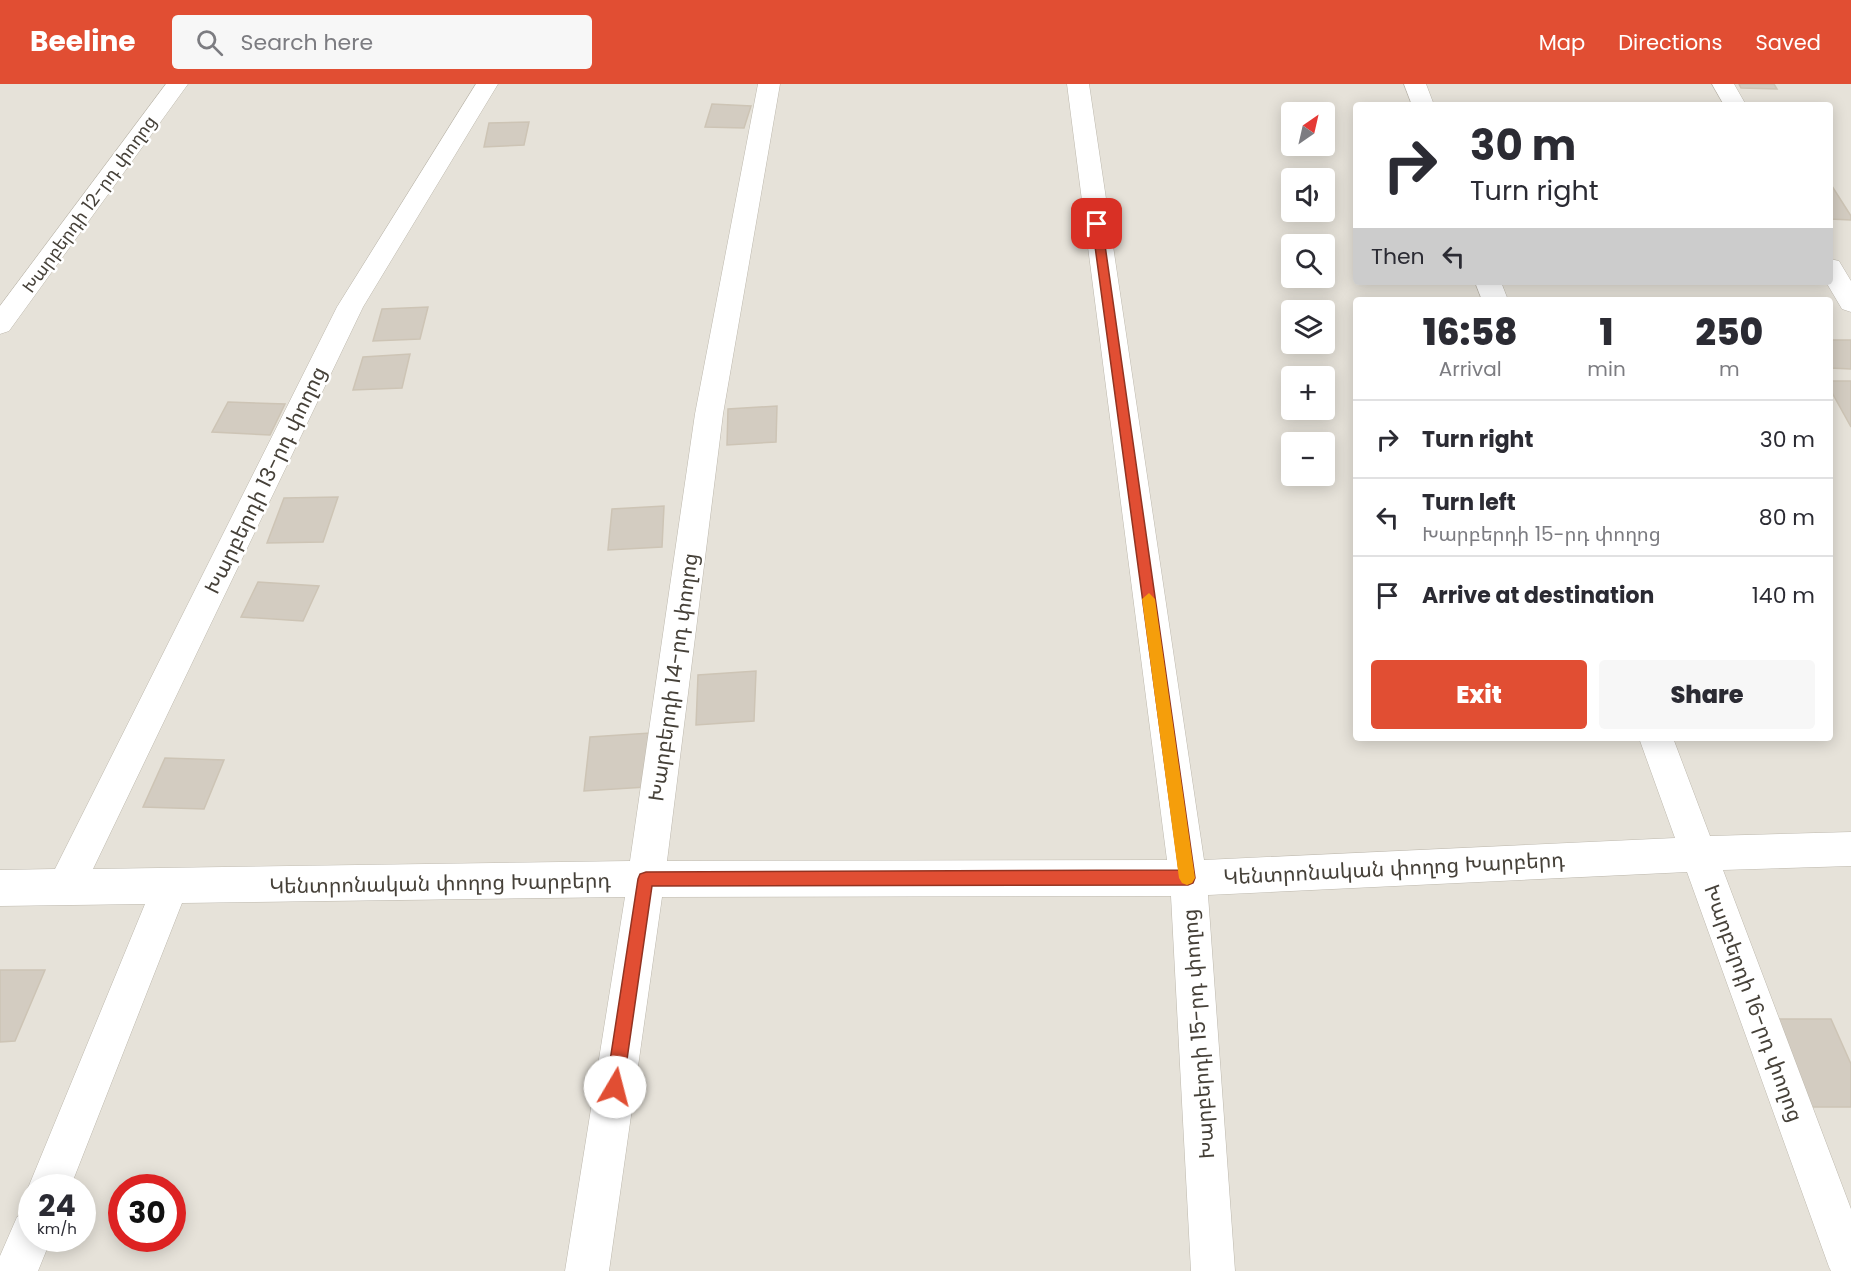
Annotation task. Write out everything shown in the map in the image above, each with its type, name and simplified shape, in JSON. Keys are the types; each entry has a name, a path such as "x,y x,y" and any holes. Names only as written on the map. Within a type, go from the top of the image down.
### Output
{"street":[{"name":"Խարբերդի 12-րդ փողոց","path":"0,325 177,84"},
{"name":"Խարբերդի 13-րդ փողոց","path":"65,888 350,307 487,84"},
{"name":"Խարբերդի 14-րդ փողոց","path":"587,1271 646,879 709,414 769,84"},
{"name":"Խարբերդի 15-րդ փողոց","path":"1078,84 1188,878 1213,1271"},
{"path":"1415,84 1422,102"},
{"path":"1723,84 1733,102"},
{"path":"1833,272 1851,303"},
{"name":"Խարբերդի 16-րդ փողոց","path":"1657,741 1851,1267"},
{"name":"Կենտրոնական փողոց Խարբերդ","path":"0,888 170,888 646,879 1188,878 1851,849"},
{"path":"55,1174 170,888"},
{"path":"16,1271 24,1252"}],"shaded area":[{"path":"0,84 1851,84 1851,1271 0,1271"}],"building":[{"path":"1739,84 1774,84 1777,89 1741,88"},
{"path":"712,104 751,106 744,128 705,127"},
{"path":"529,122 524,145 484,147 489,123"},
{"path":"1833,188 1851,216 1851,220 1833,219"},
{"path":"428,307 420,339 373,341 382,309"},
{"path":"1833,340 1851,340 1851,369 1833,368"},
{"path":"410,354 402,388 353,390 363,357"},
{"path":"1833,381 1851,381 1851,427 1833,394"},
{"path":"228,402 285,404 270,435 212,432"},
{"path":"777,406 776,442 727,445 728,409"},
{"path":"338,497 323,542 267,543 284,498"},
{"path":"664,506 662,547 608,550 612,509"},
{"path":"258,582 319,586 303,621 241,617"},
{"path":"756,671 754,721 696,725 698,675"},
{"path":"650,733 646,787 584,791 590,737"},
{"path":"165,758 224,760 204,809 143,807"},
{"path":"0,970 45,970 15,1041 0,1042"},
{"path":"1774,1019 1831,1019 1851,1064 1851,1107 1811,1107"}],"slow traffic":[{"path":"1149,599 1187,878"}],"route":[{"path":"615,1087 646,879 1188,878 1097,224"}]}
